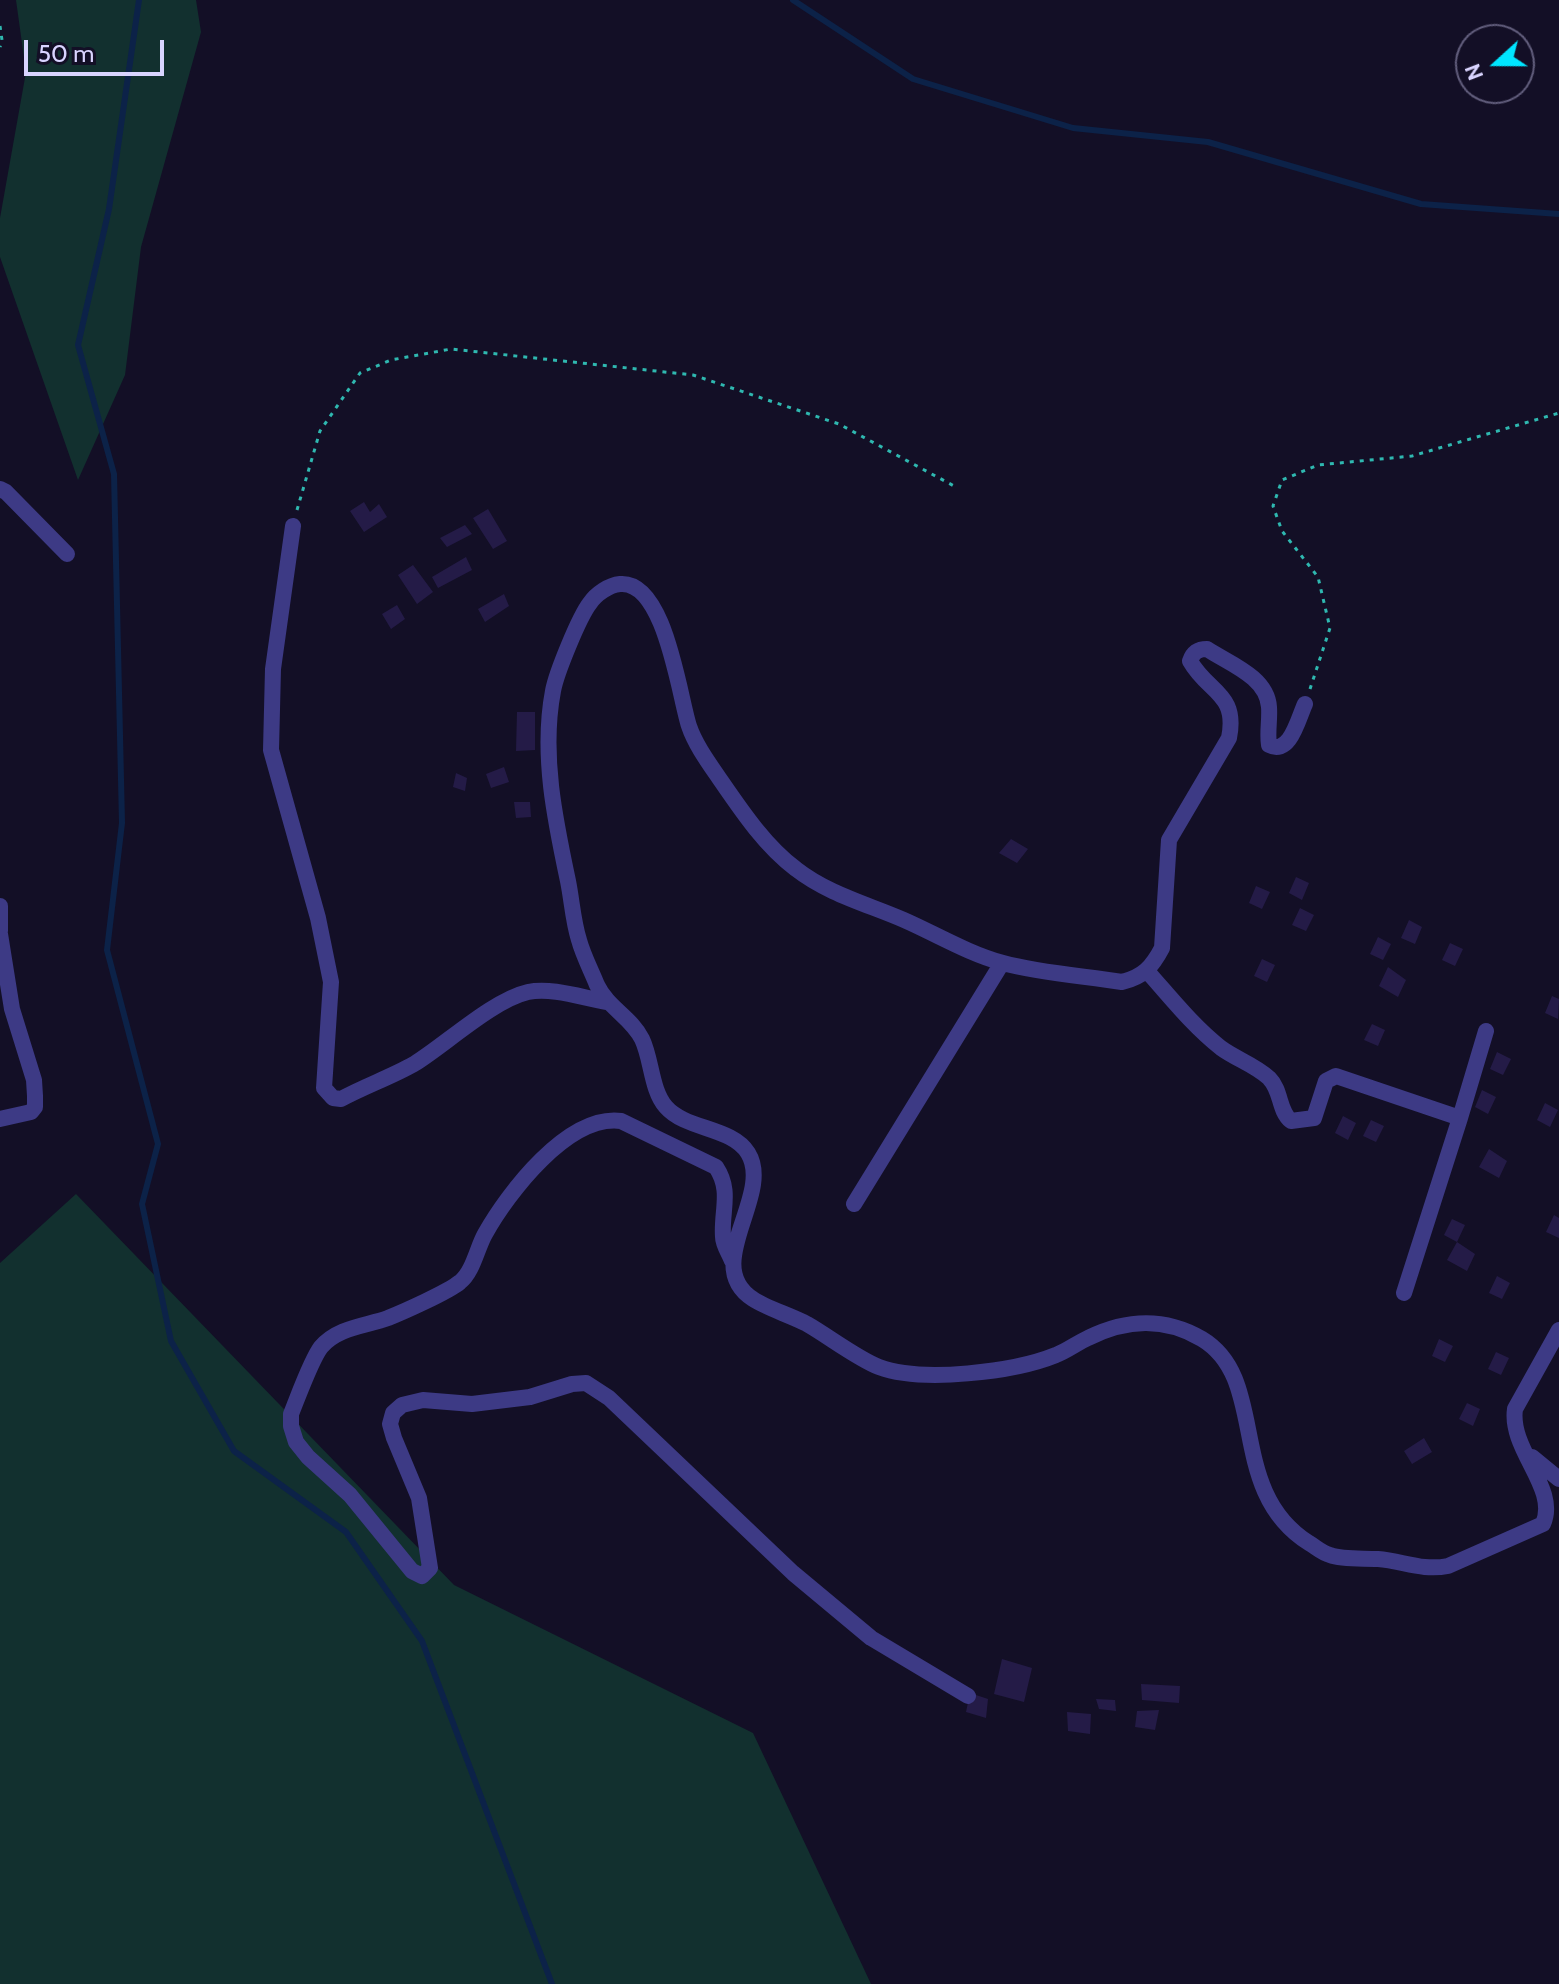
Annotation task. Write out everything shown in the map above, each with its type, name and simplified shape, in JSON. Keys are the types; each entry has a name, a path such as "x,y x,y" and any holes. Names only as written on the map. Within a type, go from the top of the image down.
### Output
{"street":[{"path":"0,489 67,554"},
{"path":"293,526 273,669 271,750 318,918 331,982 324,1088 328,1095 341,1099 413,1064 462,1029 527,993 540,991 607,1002"},
{"path":"732,1261 752,1183 754,1170 751,1159 745,1147 675,1114 665,1106 642,1040 631,1022 607,1002 578,938 556,831 549,738 553,687 590,601 605,589 618,584 632,586 648,599 664,628 691,734 757,829 791,866 822,887 1002,963 1122,982 1147,971 1162,948 1169,840 1229,738 1233,720 1222,696 1196,672 1190,661 1192,654 1207,649 1261,684 1270,709 1269,745 1275,749 1288,742 1305,704"},
{"path":"0,906 0,932 12,1009 34,1080 35,1096 35,1107 31,1112 0,1119"},
{"path":"854,1204 1002,963"},
{"path":"1147,971 1193,1023 1222,1048 1272,1081 1279,1092 1284,1113 1291,1121 1314,1118 1326,1081 1336,1076 1460,1118"},
{"path":"1404,1293 1486,1031"},
{"path":"968,1696 871,1638 793,1573 609,1398 586,1383 572,1384 530,1397 472,1404 423,1400 402,1405 393,1413 390,1424 394,1438 419,1498 430,1568 422,1576 412,1571 350,1495 296,1442 291,1414 321,1347 342,1331 389,1317 461,1282 485,1233 534,1164 580,1131 608,1120 621,1121 716,1167 723,1178 726,1192 723,1239 741,1288 754,1300 786,1312 878,1367 913,1374 959,1375 1024,1364 1056,1355 1096,1334 1135,1322 1165,1322 1205,1341 1226,1360 1243,1401 1248,1439 1266,1498 1290,1531 1330,1555 1392,1560 1431,1570 1448,1566 1531,1531 1543,1524 1549,1514 1551,1502 1515,1429 1515,1409 1559,1330"},
{"path":"1525,1450 1559,1479"}],"path":[{"path":"0,26 0,47"},
{"path":"293,526 320,431 360,373 391,360 451,349 693,375 839,424 954,486"},
{"path":"1305,704 1330,628 1318,577 1282,531 1273,506 1282,480 1318,465 1412,456 1559,413"}],"green space":[{"path":"16,0 196,0 201,32 141,247 125,375 78,480 0,257 0,218 26,72"},
{"path":"76,1194 454,1585 753,1733 871,1984 0,1984 0,1263"}],"building":[{"path":"364,502 370,512 379,504 387,517 364,532 350,511"},
{"path":"488,509 507,541 493,549 473,518"},
{"path":"465,525 472,534 447,547 440,538"},
{"path":"466,557 472,570 438,588 432,577"},
{"path":"413,565 433,592 417,604 398,575"},
{"path":"504,594 509,606 485,622 478,609"},
{"path":"397,605 405,619 391,629 382,614"},
{"path":"517,712 535,712 535,750 516,751"},
{"path":"504,767 509,782 491,788 486,774"},
{"path":"456,773 467,778 465,791 453,787"},
{"path":"514,802 530,802 531,817 516,818"},
{"path":"1011,839 1028,849 1017,863 999,853"},
{"path":"1296,877 1309,883 1302,900 1289,893"},
{"path":"1256,886 1270,892 1262,909 1249,903"},
{"path":"1300,908 1314,915 1306,931 1292,925"},
{"path":"1409,920 1422,927 1415,944 1401,938"},
{"path":"1378,937 1391,944 1383,960 1370,954"},
{"path":"1450,943 1463,949 1455,966 1442,960"},
{"path":"1262,959 1275,965 1267,982 1254,976"},
{"path":"1388,967 1406,980 1398,997 1379,986"},
{"path":"1552,996 1559,999 1558,1019 1545,1013"},
{"path":"1372,1024 1385,1030 1378,1046 1364,1040"},
{"path":"1497,1052 1511,1059 1503,1075 1490,1069"},
{"path":"1482,1090 1496,1097 1488,1114 1475,1107"},
{"path":"1545,1103 1558,1110 1550,1127 1537,1120"},
{"path":"1343,1116 1356,1123 1348,1140 1335,1133"},
{"path":"1371,1120 1384,1126 1376,1142 1363,1136"},
{"path":"1489,1149 1507,1161 1499,1178 1479,1167"},
{"path":"1554,1215 1559,1218 1559,1238 1546,1232"},
{"path":"1452,1219 1465,1225 1457,1242 1444,1235"},
{"path":"1457,1242 1475,1254 1467,1271 1447,1260"},
{"path":"1497,1276 1510,1283 1502,1299 1489,1293"},
{"path":"1439,1339 1453,1346 1445,1362 1432,1356"},
{"path":"1496,1352 1509,1358 1501,1375 1488,1369"},
{"path":"1467,1403 1480,1409 1473,1426 1459,1419"},
{"path":"1424,1438 1432,1452 1412,1464 1404,1451"},
{"path":"1002,1659 1032,1668 1024,1702 994,1694"},
{"path":"1141,1684 1180,1686 1179,1703 1142,1700"},
{"path":"970,1693 988,1699 986,1718 966,1712"},
{"path":"1096,1699 1115,1700 1116,1711 1099,1709"},
{"path":"1159,1710 1155,1730 1135,1727 1137,1711"},
{"path":"1067,1712 1091,1714 1090,1734 1068,1731"}],"waterway":[{"path":"139,0 109,209 78,345 114,474 122,823 107,950 158,1144 142,1204 171,1341 234,1451 346,1532 422,1641 552,1984"},
{"path":"793,0 913,79 1073,128 1208,142 1421,204 1559,214"}]}
